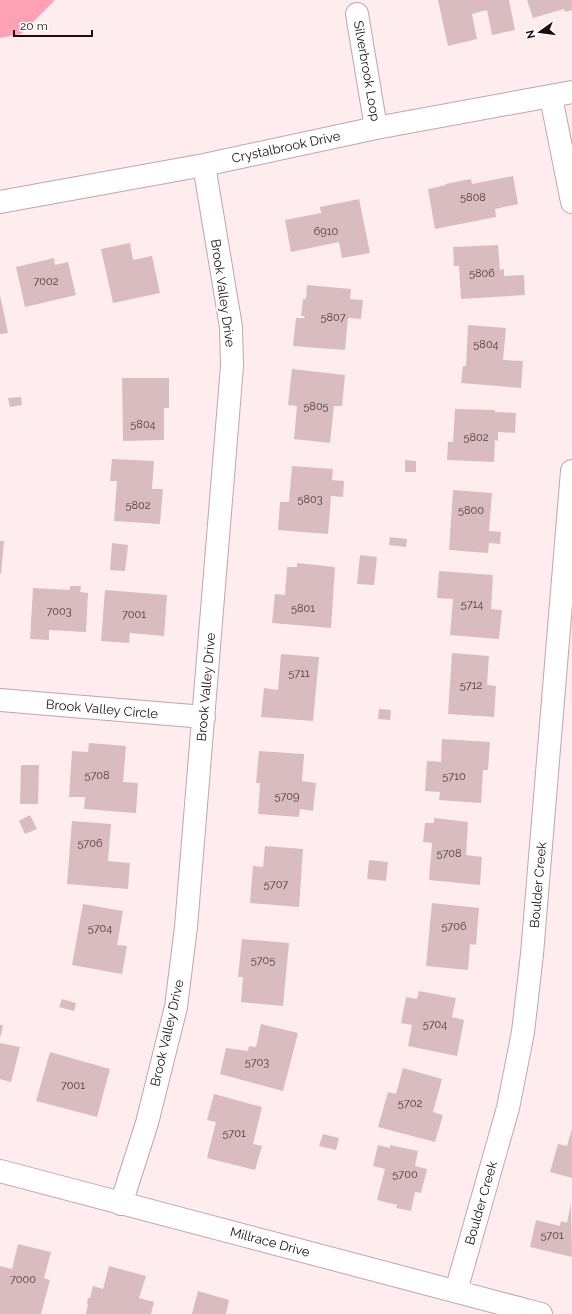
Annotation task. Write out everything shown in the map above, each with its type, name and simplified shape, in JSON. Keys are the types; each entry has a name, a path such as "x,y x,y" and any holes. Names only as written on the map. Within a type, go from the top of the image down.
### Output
{"street":[{"name":"Silverbrook Loop","path":"357,14 376,128"},
{"name":"Crystalbrook Drive","path":"0,202 204,165 376,128 572,92"},
{"path":"551,97 572,202"},
{"name":"Brook Valley Drive","path":"121,1204 147,1123 176,1007 186,927 204,717 232,366 231,327 204,165"},
{"name":"Boulder Creek","path":"456,1291 508,1108 523,1032 532,946 572,471"},
{"name":"Brook Valley Circle","path":"0,700 204,717"},
{"name":"Millrace Drive","path":"0,1171 541,1314"}],"shaded area":[{"path":"0,0 55,0 21,34 0,38"}],"building":[{"path":"438,0 509,0 515,30 492,35 487,10 472,14 477,39 448,46"},
{"path":"527,0 572,0 572,10 565,12 564,9 533,18"},
{"path":"513,176 518,204 495,209 496,217 435,229 428,189 471,179 472,184"},
{"path":"359,199 370,253 342,258 339,242 291,252 285,220 321,213 320,207"},
{"path":"130,243 133,260 152,256 160,293 113,303 101,249"},
{"path":"498,245 500,270 504,269 504,276 524,275 525,295 461,299 459,266 454,266 453,247"},
{"path":"54,258 55,265 68,262 76,295 25,307 16,267"},
{"path":"307,285 351,289 350,299 363,300 361,319 348,318 345,350 293,346 296,318 304,318 305,316 301,316 303,299 306,299"},
{"path":"0,295 8,333 0,334"},
{"path":"468,325 506,328 503,360 523,361 521,388 461,383 463,366 466,366"},
{"path":"292,369 345,375 342,406 334,406 330,443 294,439 297,406 288,405"},
{"path":"122,378 169,378 169,408 164,408 164,440 123,441"},
{"path":"21,397 22,405 10,407 8,398"},
{"path":"455,409 495,410 495,412 516,413 515,433 498,432 498,441 495,440 494,462 447,460 448,442 453,442"},
{"path":"112,459 154,461 152,489 163,489 160,524 114,521 117,481 110,481"},
{"path":"405,460 416,461 416,472 405,472"},
{"path":"292,466 333,469 332,480 344,481 343,497 331,496 328,534 278,530 280,502 289,502"},
{"path":"453,490 492,493 489,531 501,532 500,544 489,543 488,553 449,550"},
{"path":"390,537 407,539 406,547 389,545"},
{"path":"0,541 4,541 1,574 0,574"},
{"path":"112,543 128,545 125,571 110,570"},
{"path":"360,555 377,557 374,585 357,584"},
{"path":"297,563 335,567 331,628 272,623 275,594 285,595 287,567 297,567"},
{"path":"439,571 493,575 491,609 502,610 499,639 450,635 453,599 437,598"},
{"path":"70,586 81,586 80,592 88,593 86,632 49,630 49,640 30,639 33,588 70,590"},
{"path":"105,590 167,595 164,636 130,633 129,643 101,641"},
{"path":"452,653 489,656 487,685 496,686 494,717 448,714"},
{"path":"281,654 319,657 313,721 261,717 264,688 278,690"},
{"path":"379,709 391,710 390,720 378,719"},
{"path":"442,739 490,742 488,770 483,770 481,803 439,800 440,792 425,791 427,761 441,762"},
{"path":"89,743 126,746 123,782 138,783 136,813 84,809 85,797 69,797 72,751 88,752"},
{"path":"259,751 304,754 302,781 316,783 313,811 300,809 299,817 258,814 260,783 256,783"},
{"path":"21,765 39,765 38,804 20,804"},
{"path":"30,815 37,829 25,834 19,821"},
{"path":"434,818 468,822 466,855 482,857 480,885 429,880 432,843 423,842 425,823 434,823"},
{"path":"72,821 111,824 108,861 130,863 128,889 67,884"},
{"path":"265,846 303,849 299,907 250,903 253,866 263,867"},
{"path":"369,860 388,862 386,881 367,879"},
{"path":"432,903 479,908 476,945 470,944 468,970 426,966"},
{"path":"83,904 123,911 117,945 127,946 122,974 72,965"},
{"path":"242,939 289,943 283,1006 241,1002 243,977 238,977"},
{"path":"419,991 456,998 452,1017 464,1020 457,1056 408,1046 412,1025 401,1023 406,997 417,999"},
{"path":"62,999 76,1003 74,1011 59,1007"},
{"path":"261,1024 298,1033 283,1091 220,1074 226,1048 248,1051 249,1046 256,1047"},
{"path":"0,1025 3,1025 1,1036 0,1035"},
{"path":"0,1043 20,1047 11,1082 0,1079"},
{"path":"50,1052 110,1069 97,1117 36,1101"},
{"path":"403,1068 442,1079 433,1112 443,1115 435,1142 378,1127 388,1092 396,1094"},
{"path":"214,1094 262,1107 253,1144 262,1146 255,1170 207,1158 216,1122 207,1120"},
{"path":"572,1129 572,1178 550,1172 558,1144 567,1146"},
{"path":"323,1134 339,1138 336,1150 319,1146"},
{"path":"378,1145 390,1148 390,1145 418,1151 415,1166 427,1169 421,1193 415,1192 411,1211 396,1208 397,1205 377,1200 385,1169 373,1166"},
{"path":"571,1203 572,1257 530,1247 536,1220 560,1226 561,1221 567,1223"},
{"path":"18,1244 51,1252 44,1278 50,1280 41,1314 0,1314 0,1266 12,1269"},
{"path":"109,1266 146,1276 139,1298 154,1302 151,1314 86,1314 88,1298 90,1298 93,1286 103,1289"},
{"path":"198,1291 229,1300 226,1314 192,1314"}]}
